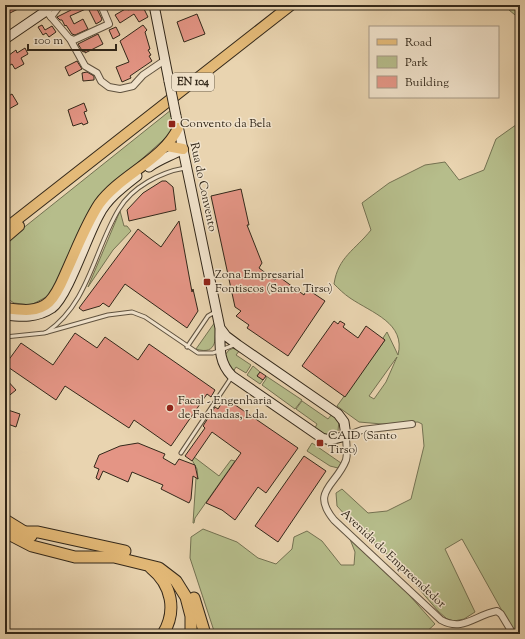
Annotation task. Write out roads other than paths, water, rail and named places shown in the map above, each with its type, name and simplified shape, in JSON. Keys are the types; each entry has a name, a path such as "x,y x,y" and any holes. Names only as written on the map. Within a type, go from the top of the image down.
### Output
{"highway":[{"path":"5,520 24,536 88,556 114,556 159,568 176,580 186,597 192,616 191,634"},
{"path":"5,532 81,549 99,551 111,549 155,559 175,572 191,591 205,634"},
{"path":"144,563 162,581 170,594 172,609 169,625 163,634"},
{"path":"196,634 199,612"}],"main road":[{"name":"EN 104","path":"5,229 291,5"},
{"path":"5,308 25,310 37,308 48,302 57,292 88,223 100,203 130,174 167,146 178,128"},
{"path":"167,146 183,148"},
{"name":"EN 104","path":"5,238 95,159"}],"street":[{"path":"5,39 60,5"},
{"path":"70,39 74,40 109,24 101,5"},
{"name":"Rua do Convento","path":"154,5 220,328 220,351 224,367 232,376"},
{"path":"49,11 70,39 85,66 97,73 101,81 109,86 120,89 133,86 143,75 165,60"},
{"path":"5,315 26,317 42,314 53,307 64,294 91,231 109,200 129,182 158,160 170,157 183,148"},
{"path":"170,157 187,168"},
{"path":"220,328 226,336 238,345 338,414 344,422 346,436"},
{"path":"232,376 322,438 330,440 362,430 412,424"},
{"name":"Avenida do Empreendedor","path":"346,436 346,461 325,492 324,500 326,508 334,520 441,620 449,624 456,625 497,611 501,614 513,634"}],"lane":[{"path":"44,333 58,324 79,297 119,209 137,191 155,177 187,168"},
{"path":"5,337 44,333 108,315 132,312 145,317 187,347 198,353 205,354 238,345"},
{"path":"187,347 208,316 216,312"},
{"path":"181,453 232,376"}],"place":[{"name":"Convento da Bela","path":"172,124"},
{"name":"Zona Empresarial Fontiscos (Santo Tirso)","path":"207,282"},
{"name":"Facal - Engenharia de Fachadas, Lda.","path":"170,408"},
{"name":"CAID (Santo Tirso)","path":"320,443"}]}
